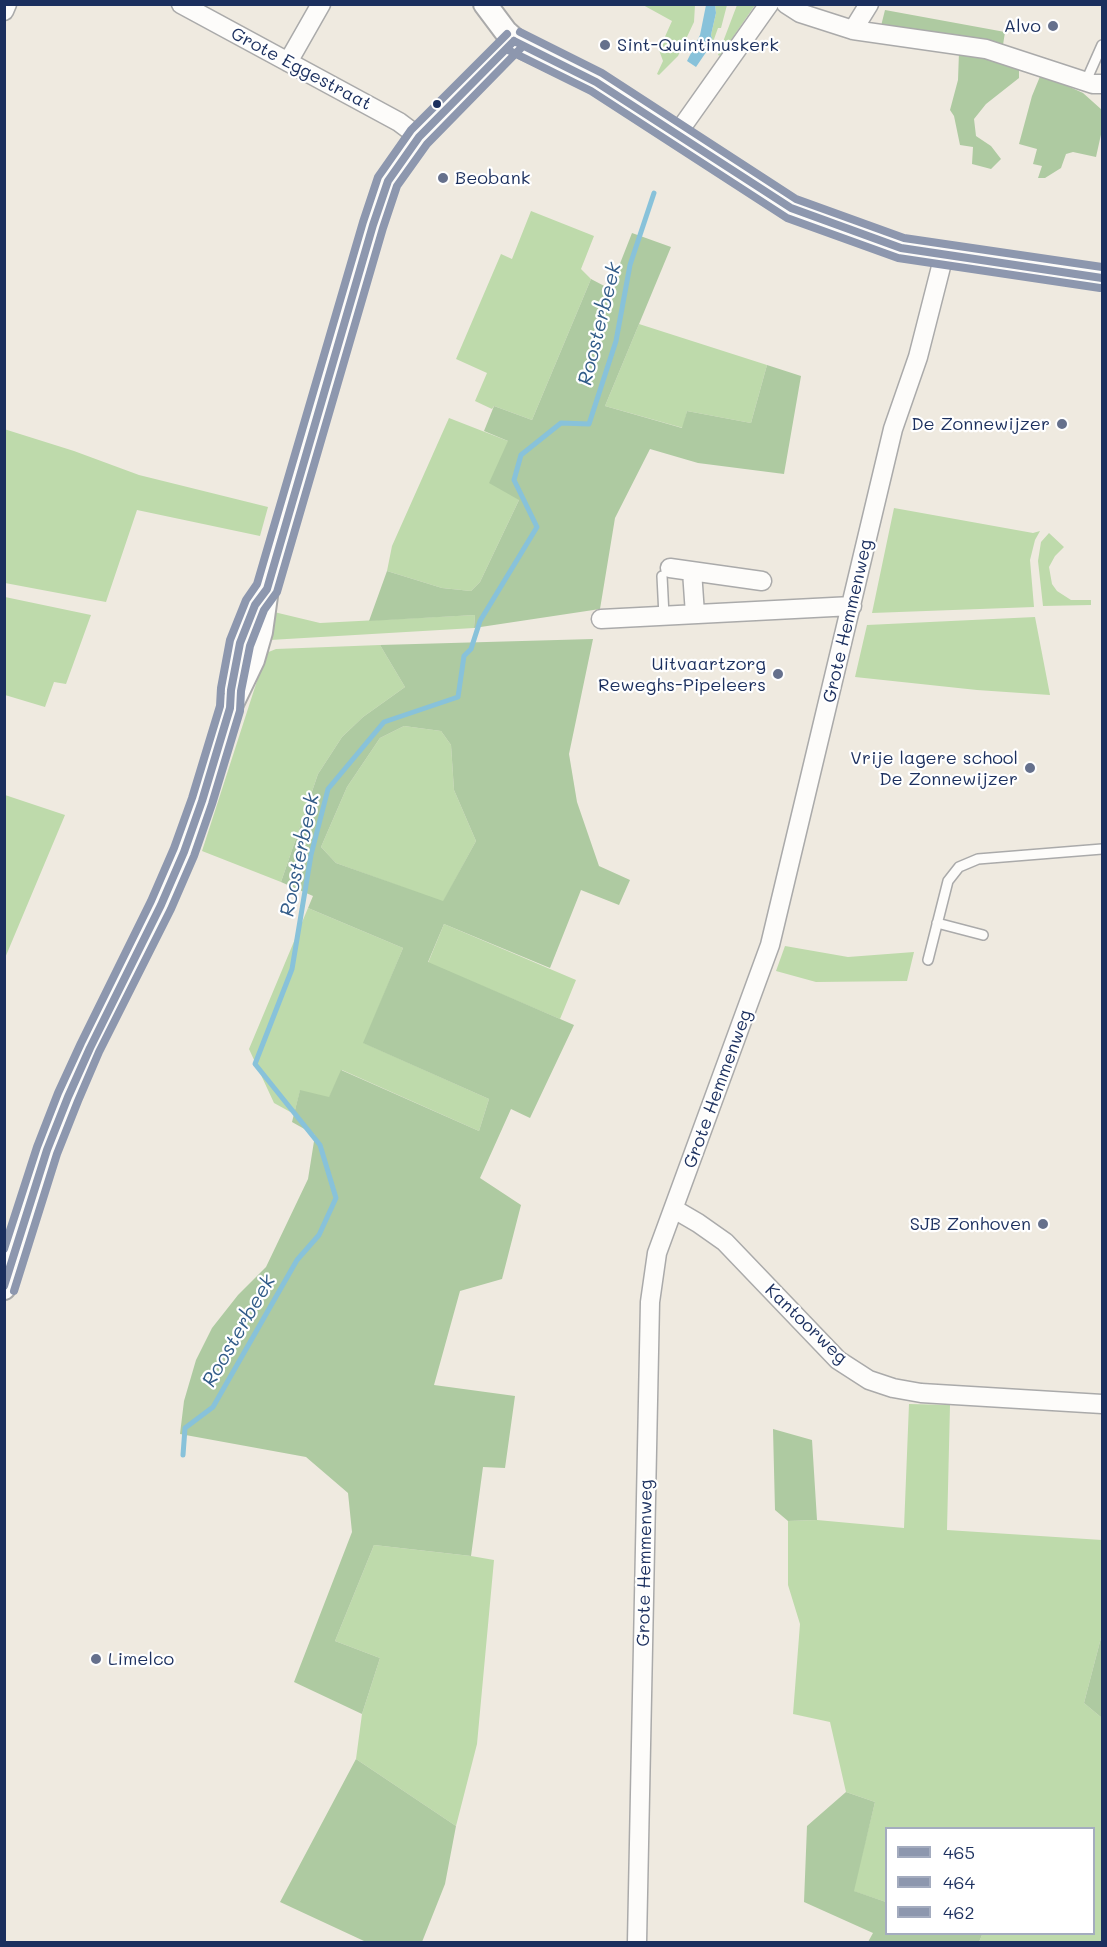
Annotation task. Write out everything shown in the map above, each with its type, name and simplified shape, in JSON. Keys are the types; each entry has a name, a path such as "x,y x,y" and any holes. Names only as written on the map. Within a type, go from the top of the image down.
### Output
{"street":[{"path":"4,11 7,4"},
{"name":"Grote Eggestraat","path":"181,4 399,122 419,137"},
{"path":"288,62 321,4"},
{"path":"485,4 514,41 596,82 791,208 901,248 1102,278"},
{"path":"677,134 769,4"},
{"path":"786,4 800,13 853,30 986,49 1094,83"},
{"path":"853,30 869,4"},
{"path":"4,1288 51,1140 90,1048 161,905 184,852 202,801 230,708 234,669 246,623 255,605 267,589 382,197 397,166 419,137 514,41"},
{"name":"Grote Hemmenweg","path":"637,1942 650,1302 657,1253 770,945 893,429 918,357 944,255"},
{"path":"692,571 695,614"},
{"path":"666,572 692,571 762,581"},
{"path":"601,619 852,606"},
{"name":"Kantoorweg","path":"674,1209 725,1242 838,1360 869,1380 893,1388 921,1393 1102,1404"}],"lane":[{"path":"1094,83 1102,45"},
{"path":"664,615 666,572"},
{"path":"928,960 948,881 959,867 978,859 1102,849"},
{"path":"937,923 983,936"}],"green space":[{"path":"643,5 695,5 694,22 678,56 659,75 657,74 663,61 659,50 672,21"},
{"path":"715,5 727,5 721,28 718,28 713,42 711,35 716,13"},
{"path":"737,5 755,5 720,56 718,55"},
{"path":"885,10 1005,32 1003,45 881,26"},
{"path":"959,52 1008,59 1019,68 1019,78 986,104 974,119 976,136 991,146 1001,159 991,169 972,164 973,147 960,145 954,116 950,110 958,80"},
{"path":"1041,74 1083,93 1102,110 1102,130 1096,157 1073,152 1066,154 1061,168 1045,178 1038,178 1042,166 1033,164 1037,149 1019,144 1032,96"},
{"path":"531,211 594,236 581,269 591,279 532,420 494,406 492,409 475,401 487,373 456,359 501,254 512,259"},
{"path":"632,233 671,247 605,406 682,428 687,411 751,423 767,365 801,376 784,474 698,463 650,449 615,518 600,609 474,628 475,615 369,621 387,571 442,588 471,591 480,582 519,500 489,483 508,441 484,431 494,406 532,420 591,279 610,289"},
{"path":"639,324 767,365 751,423 687,411 683,428 605,406"},
{"path":"449,418 508,441 519,500 480,582 471,591 442,588 387,571 392,546"},
{"path":"4,429 139,475 268,507 260,536 137,510 106,602 5,583"},
{"path":"894,508 1033,533 1040,531 1030,560 1034,607 872,613"},
{"path":"1049,533 1064,547 1049,567 1052,584 1057,591 1071,600 1091,600 1091,605 1043,606 1038,561 1041,542"},
{"path":"5,597 91,615 66,684 54,682 45,707 5,695"},
{"path":"274,612 320,623 475,615 474,628 270,640"},
{"path":"1035,617 1050,695 855,677 867,625"},
{"path":"593,639 569,754 577,802 599,866 630,880 619,905 581,890 550,968 444,924 428,962 574,1025 530,1118 511,1109 480,1178 521,1205 502,1279 460,1291 434,1385 515,1396 505,1468 483,1467 471,1556 374,1545 335,1641 380,1658 362,1714 294,1682 352,1532 348,1493 306,1457 180,1434 184,1401 196,1360 212,1328 238,1295 266,1267 308,1179 315,1135 292,1122 300,1090 329,1097 341,1070 479,1131 489,1099 363,1043 403,948 308,908 313,896 281,882 318,774 342,737 363,717 405,687 380,645","holes":["404,726 441,731 451,745 454,790 476,841 443,901 336,863 321,847 347,787 380,738"]},
{"path":"380,645 405,687 363,717 342,737 318,774 281,882 202,851 266,653 276,649"},
{"path":"404,726 441,731 451,745 454,790 476,841 443,902 336,863 321,847 347,787 380,738"},
{"path":"4,795 65,815 5,958"},
{"path":"308,908 403,948 364,1043 489,1099 479,1131 342,1070 329,1098 300,1091 294,1114 274,1103 249,1049"},
{"path":"444,924 576,980 560,1019 428,963"},
{"path":"785,946 848,957 914,952 907,981 816,982 776,971"},
{"path":"909,1404 950,1405 947,1530 1102,1540 1102,1634 1084,1703 1102,1718 1102,1942 979,1942 982,1935 1095,1935 1095,1827 885,1827 885,1902 853,1891 875,1802 846,1792 830,1722 793,1714 800,1624 788,1585 788,1521 817,1520 904,1528"},
{"path":"773,1429 812,1440 817,1520 788,1521 775,1510"},
{"path":"374,1545 494,1560 477,1744 456,1826 356,1759 362,1714 380,1658 335,1641"},
{"path":"1102,1634 1102,1718 1084,1703"},
{"path":"356,1759 456,1826 445,1884 422,1942 363,1942 280,1902"},
{"path":"846,1792 875,1802 854,1891 885,1902 885,1935 982,1935 979,1942 868,1942 873,1933 804,1902 807,1826"}],"water":[{"path":"706,5 715,5 716,13 711,35 713,42 696,67 687,61 700,35"}],"waterway":[{"name":"Roosterbeek","path":"183,1455 185,1428 213,1407 297,1260 319,1235 336,1198 320,1145 255,1064 292,969 311,855 328,789 384,722 458,697 464,656 471,649 480,621 537,527 514,480 521,455 561,423 589,424 616,341 630,265 654,193"}],"transit line":[{"name":"462","path":"520,32 602,73 796,199 904,238 1102,267"},
{"name":"462","path":"4,1249 37,1147 58,1093 151,901 192,798 220,706 230,640 246,600 257,584 378,177 411,130 507,34"},
{"name":"465","path":"514,41 596,82 791,208 901,248 1102,278"},
{"name":"465","path":"4,1286 47,1150 68,1097 161,905 184,852 202,801 230,708 240,643 255,605 267,589 373,225 388,181 419,137 514,41"},
{"name":"464","path":"14,1291 57,1154 78,1101 99,1052 171,909 194,856 240,711 241,691 250,646 264,610 277,592 397,186 427,144 521,48"},
{"name":"464","path":"508,50 591,91 787,218 898,258 1100,288"}],"place":[{"name":"Alvo","path":"1053,26"},
{"name":"Sint-Quintinuskerk","path":"605,45"},
{"name":"Beobank","path":"443,178"},
{"name":"De Zonnewijzer","path":"1062,424"},
{"name":"Uitvaartzorg Reweghs-Pipeleers","path":"778,674"},
{"name":"Vrije lagere school De Zonnewijzer","path":"1030,768"},
{"name":"SJB Zonhoven","path":"1043,1224"},
{"name":"Limelco","path":"96,1659"}]}
